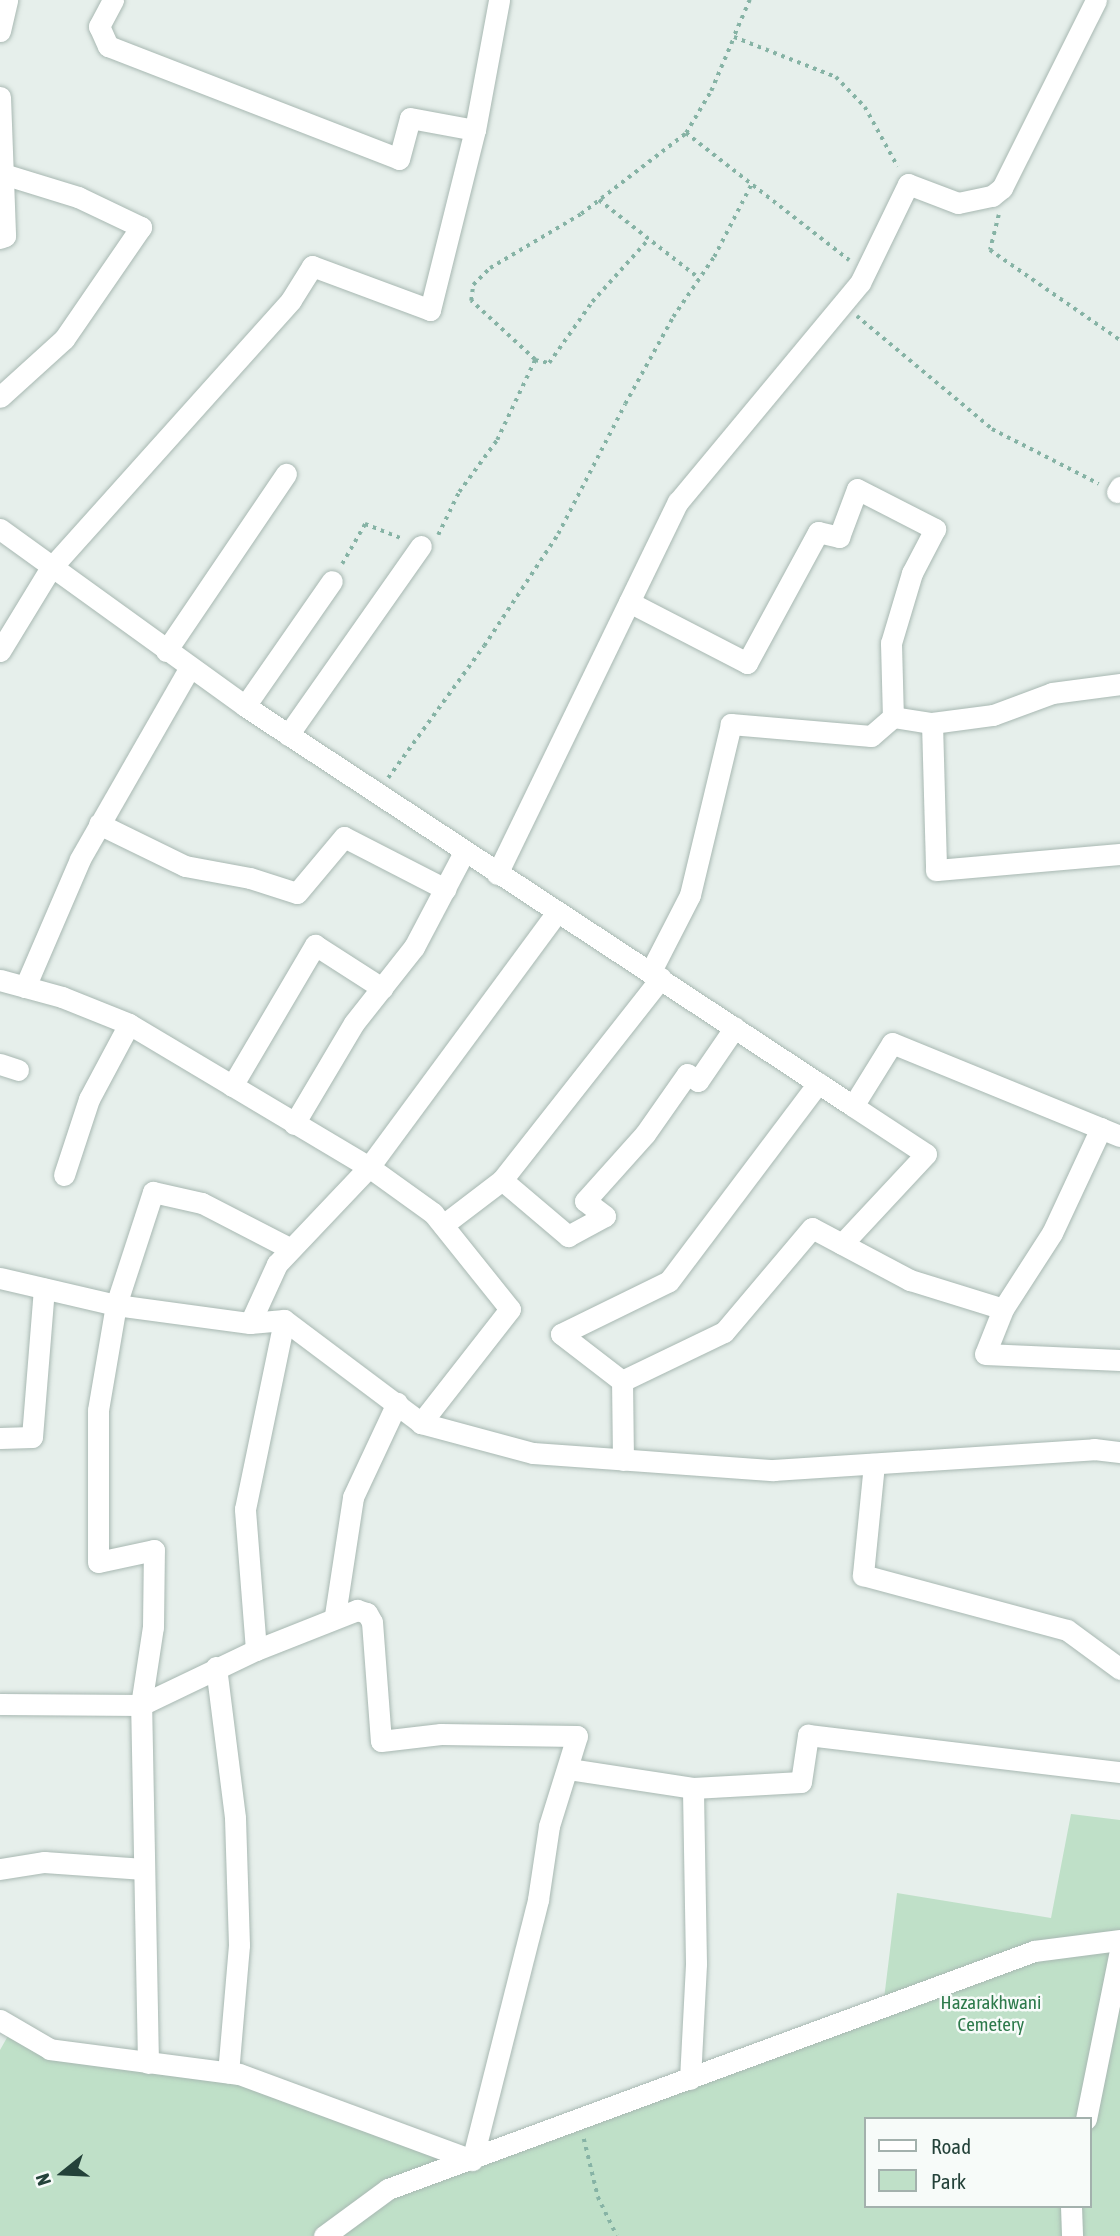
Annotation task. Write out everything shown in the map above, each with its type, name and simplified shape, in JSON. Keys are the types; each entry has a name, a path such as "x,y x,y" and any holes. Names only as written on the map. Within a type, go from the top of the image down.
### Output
{"street":[{"path":"0,31 7,0"},
{"path":"113,0 99,26 108,46 399,159 410,118 475,130"},
{"path":"0,651 50,569 291,300 312,266 430,310 475,130 499,0"},
{"path":"497,874 678,502 843,304 865,271 908,184 958,203 992,196 1007,181 1096,0"},
{"path":"0,97 5,236 0,238"},
{"path":"0,397 64,340 141,227 78,197 2,173"},
{"path":"166,650 286,474"},
{"path":"629,602 747,663 818,532 839,537 857,489 935,529 912,573 891,643 893,717"},
{"path":"0,530 50,569 288,735 926,1154 842,1244"},
{"path":"288,735 421,546"},
{"path":"245,706 332,581"},
{"path":"25,987 99,824 190,667"},
{"path":"443,1225 502,1180 656,975 690,895 731,724 871,736 893,717 932,723 993,715 1052,693 1120,684"},
{"path":"932,723 936,870 1120,855"},
{"path":"99,824 185,866 250,878 297,893 344,837 444,889"},
{"path":"294,1124 354,1023 414,947 464,852"},
{"path":"250,1324 277,1264 369,1167 557,912"},
{"path":"232,1086 315,945 382,988"},
{"path":"0,980 128,1024 369,1167 433,1213 510,1309 421,1423"},
{"path":"64,1175 89,1099 128,1024"},
{"path":"502,1180 568,1236 605,1216 585,1201 645,1135 687,1073 698,1081 735,1027"},
{"path":"853,1106 892,1043 1110,1132 1052,1233 1003,1310 985,1354 1119,1355"},
{"path":"622,1381 561,1334 668,1281 818,1083"},
{"path":"148,2063 141,1705 153,1628 154,1550 98,1562 98,1410 116,1305 153,1192 202,1203 291,1249"},
{"path":"622,1381 724,1332 812,1228 910,1280 1003,1310"},
{"path":"0,1278 116,1305 250,1324 284,1320 421,1423 533,1453 773,1470 1094,1449 1120,1452"},
{"path":"0,1438 32,1437 44,1288"},
{"path":"256,1650 245,1509 284,1320"},
{"path":"622,1381 623,1460"},
{"path":"335,1615 353,1497 397,1403"},
{"path":"874,1464 863,1575 1067,1630 1120,1669"},
{"path":"0,1704 141,1705 216,1667 335,1615 357,1610 367,1613 372,1622 381,1741 441,1734 577,1737 550,1826 538,1900 472,2160"},
{"path":"216,1667 235,1818 239,1932 228,2073"},
{"path":"569,1769 693,1788 801,1782 808,1735 1120,1772"},
{"path":"690,2079 696,1963 693,1788"},
{"path":"0,1869 44,1862 144,1869"},
{"path":"324,2236 388,2189 1034,1951 1120,1940"},
{"path":"1086,2117 1120,1951"},
{"path":"0,2020 50,2049 228,2073 472,2160"},
{"path":"1071,2208 1072,2236"}],"path":[{"path":"646,241 592,302 549,363 535,360 471,301 473,285 490,268 599,200 685,134 711,91 750,0"},
{"path":"734,37 836,77 864,107 908,184"},
{"path":"685,134 865,271"},
{"path":"1007,181 990,250 1120,340"},
{"path":"377,793 484,646 558,534 637,382 752,183"},
{"path":"599,200 646,241 699,278"},
{"path":"843,304 992,429 1118,490"},
{"path":"332,581 365,524 430,550 459,492 497,440 535,360"},
{"path":"579,2120 598,2197 617,2236"}],"green space":[{"name":"Hazarakhwani Cemetery","path":"1071,1814 1120,1820 1120,2236 0,2236 0,2050 13,2027 51,2049 239,2074 472,2160 883,2007 897,1893 1051,1918"}]}
